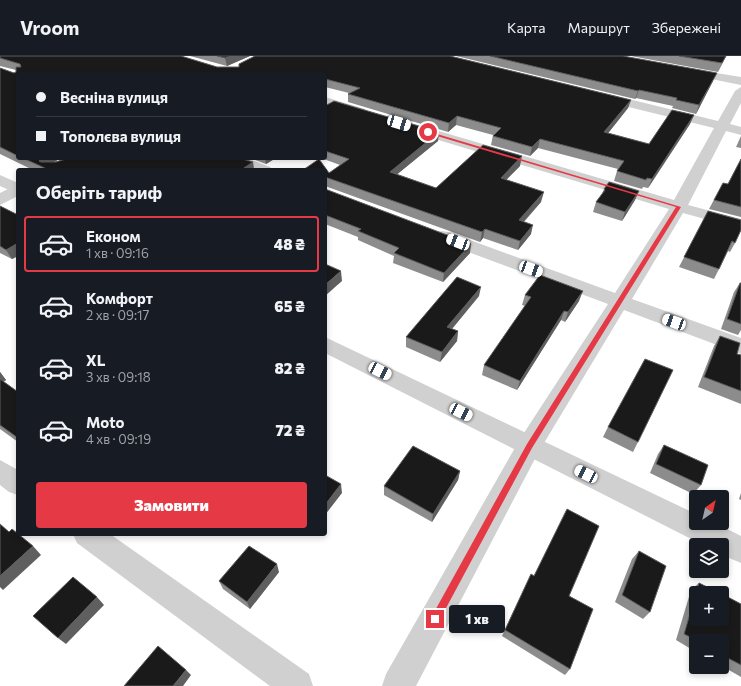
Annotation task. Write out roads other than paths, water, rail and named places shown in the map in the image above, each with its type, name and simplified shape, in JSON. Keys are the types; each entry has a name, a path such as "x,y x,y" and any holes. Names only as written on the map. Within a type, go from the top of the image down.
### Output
{"street":[{"path":"672,69 741,81"},
{"path":"398,686 529,446 679,207 731,128 741,91"},
{"path":"590,94 731,128"},
{"path":"327,102 370,115"},
{"path":"393,121 679,207 741,224"},
{"path":"238,160 260,168"},
{"path":"0,180 16,188"},
{"path":"0,200 16,190"},
{"path":"428,231 741,346"},
{"path":"327,345 741,550"},
{"path":"0,472 16,483"},
{"path":"90,536 297,686"}]}
